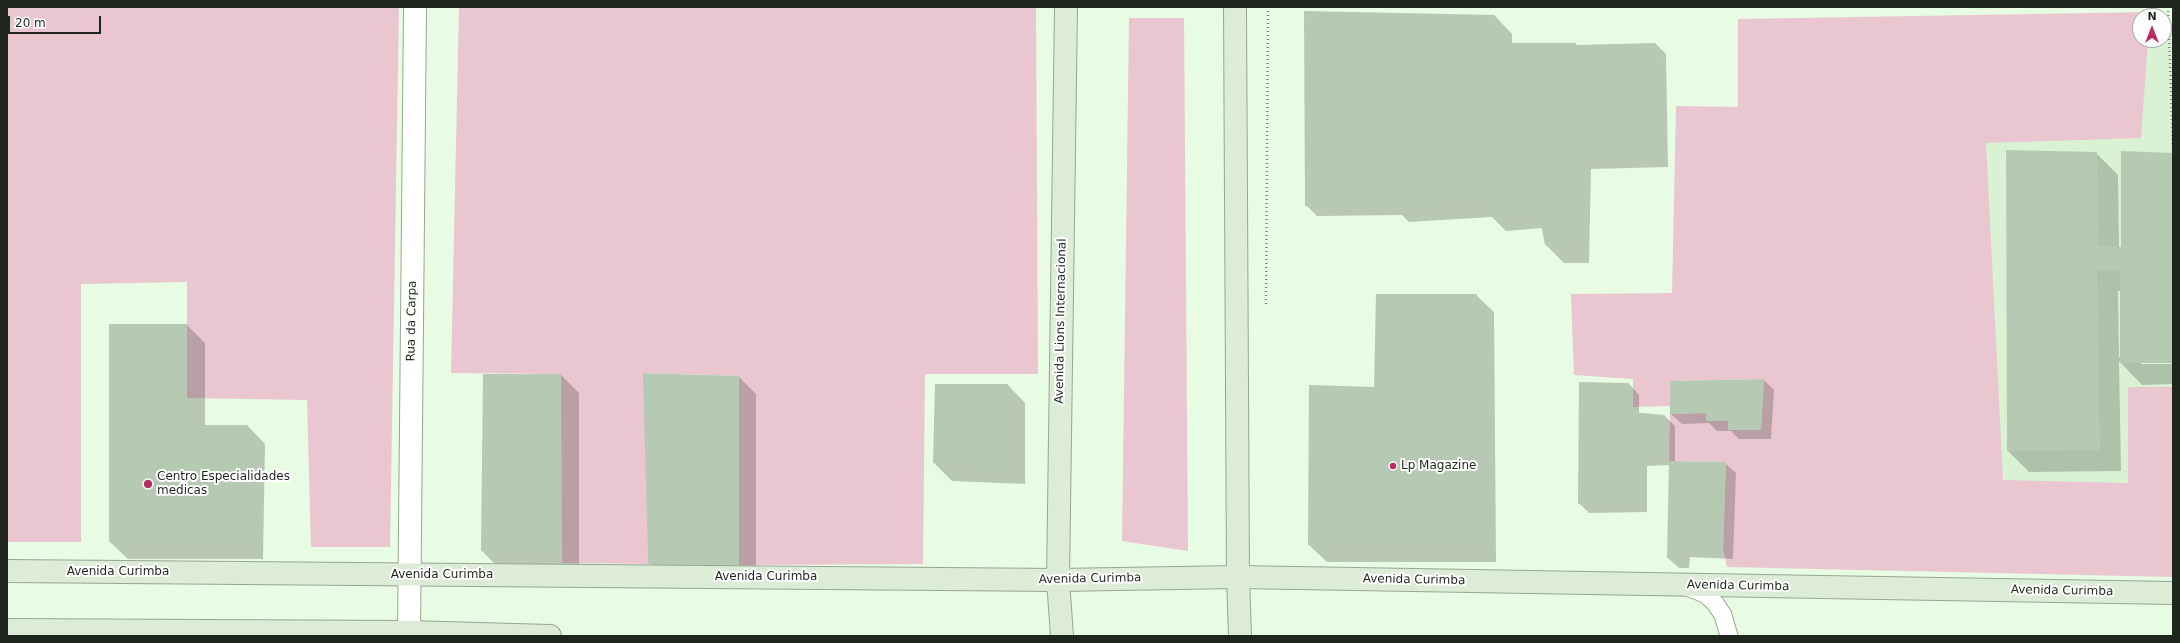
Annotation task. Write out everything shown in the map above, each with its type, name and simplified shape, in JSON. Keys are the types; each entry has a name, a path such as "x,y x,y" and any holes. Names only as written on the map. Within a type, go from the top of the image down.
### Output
{"street":[{"name":"Rua da Carpa","path":"409,634 415,7"},
{"name":"Avenida Lions Internacional","path":"1062,636 1058,580 1066,7"},
{"path":"1235,7 1238,577 1240,636"},
{"name":"Avenida Curimba","path":"7,571 1058,580 1238,577 2173,593"},
{"path":"7,630 550,636"}],"lane":[{"path":"1682,585 1705,594 1715,603 1723,615 1729,636"}],"path":[{"path":"1266,305 1268,7"},
{"path":"2168,7 2173,151"}],"shaded area":[{"path":"7,7 399,7 390,547 311,547 307,400 187,398 187,282 81,284 81,542 7,542"},
{"path":"459,7 1036,7 1038,374 925,374 923,564 739,565 739,376 645,373 648,564 562,563 561,374 451,373"},
{"path":"2132,12 2132,48 2147,48 2141,138 1986,143 2003,480 2128,483 2128,387 2173,387 2173,577 1727,567 1723,549 1726,462 1669,461 1670,414 1706,413 1706,421 1728,421 1761,430 1764,379 1671,381 1670,406 1633,407 1633,379 1574,375 1571,294 1672,293 1676,106 1738,107 1738,19"},
{"path":"1129,18 1184,18 1188,551 1122,541"},
{"path":"1959,21 2132,39 2132,48 2172,48 2173,23 2173,561 1955,561"}],"building":[{"path":"1304,11 1495,15 1494,43 1576,43 1576,45 1656,43 1658,158 1573,160 1572,245 1545,245 1538,209 1487,214 1488,199 1391,205 1305,206"},
{"path":"2006,150 2097,152 2098,245 2121,247 2121,151 2173,153 2173,363 2120,363 2120,270 2097,270 2100,450 2007,451"},
{"name":"Lp Magazine","path":"1376,294 1477,294 1479,545 1308,545 1309,385 1374,387"},
{"name":"Centro Especialidades medicas","path":"109,324 187,324 187,425 248,425 246,542 109,542"},
{"path":"643,373 739,376 739,565 648,564"},
{"path":"483,374 561,374 561,550 481,551"},
{"path":"1764,379 1761,430 1728,430 1728,421 1706,421 1706,413 1670,414 1670,381"},
{"path":"1579,382 1629,383 1629,412 1665,415 1665,455 1637,456 1637,502 1578,504"},
{"path":"935,384 1008,384 1008,467 933,463"},
{"path":"1669,461 1726,462 1723,549 1681,547 1679,558 1667,558"}],"place":[{"name":"Lp Magazine","path":"1393,466"},
{"name":"Centro Especialidades medicas","path":"148,484"}]}
